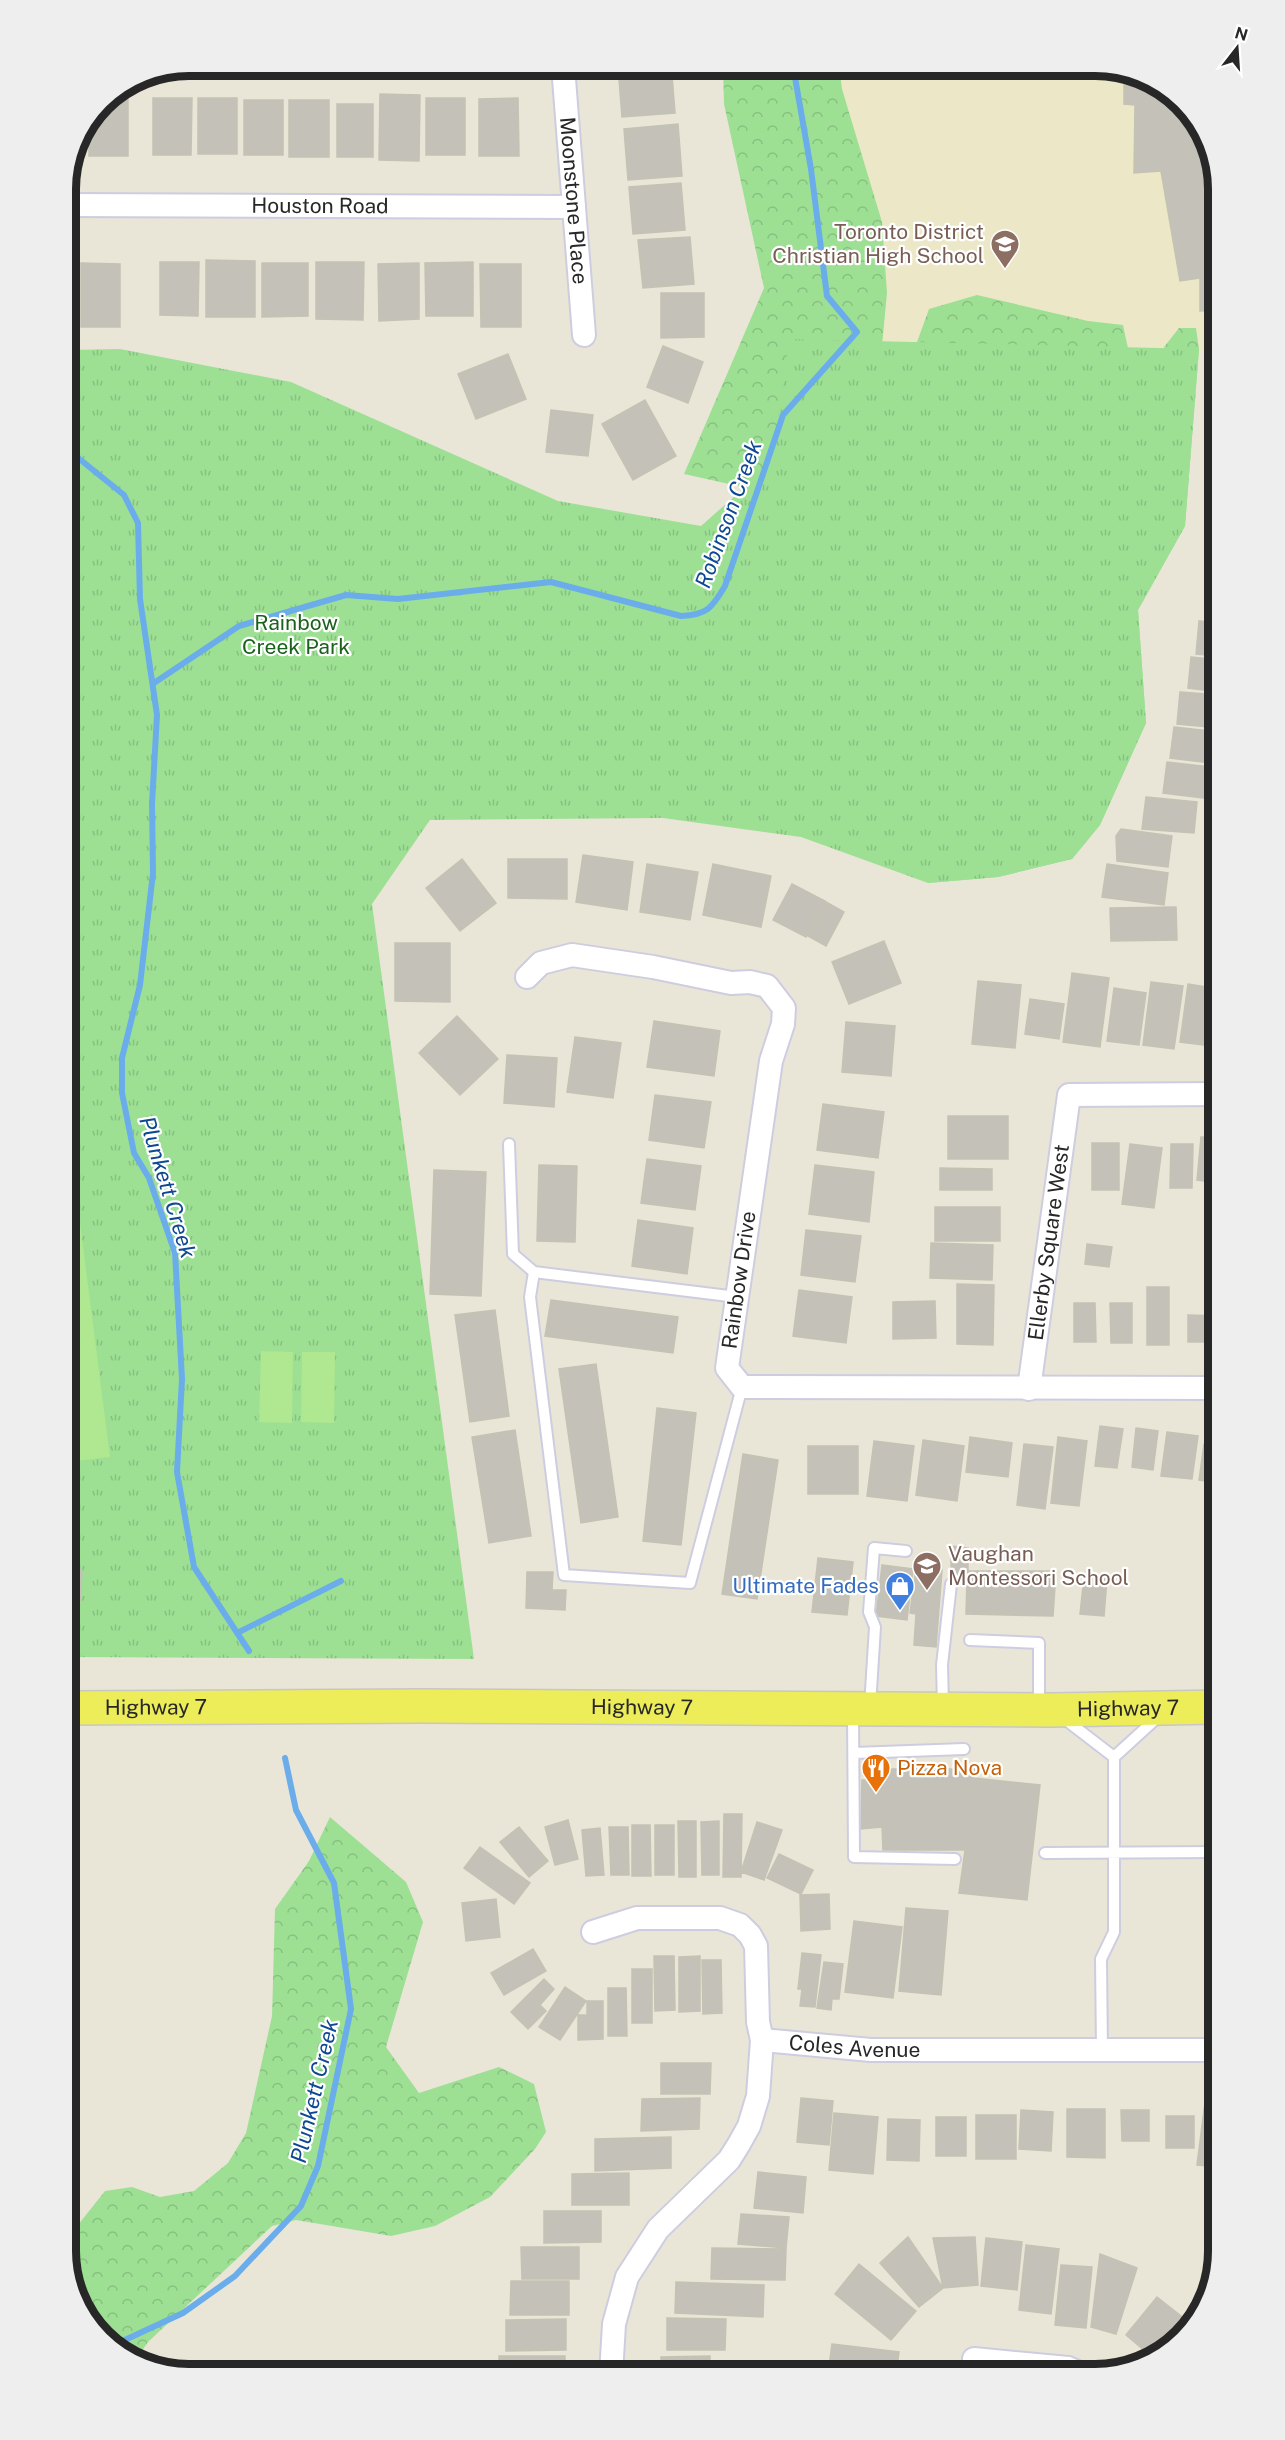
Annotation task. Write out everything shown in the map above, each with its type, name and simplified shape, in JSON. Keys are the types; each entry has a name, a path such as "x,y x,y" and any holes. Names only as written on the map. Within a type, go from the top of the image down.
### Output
{"main road":[{"name":"Highway 7","path":"76,1708 421,1706 1045,1710 1208,1707"}],"street":[{"name":"Moonstone Place","path":"564,76 584,336"},
{"name":"Houston Road","path":"77,205 573,207"},
{"name":"Rainbow Drive","path":"527,977 541,963 572,955 653,967 731,983 750,982 766,986 784,1008 783,1024 771,1061 727,1368 742,1387"},
{"name":"Ellerby Square West","path":"1029,1389 1069,1095 1208,1095"},
{"path":"742,1387 1208,1388"},
{"name":"Coles Avenue","path":"593,1932 637,1918 720,1918 740,1926 750,1935 756,1946 758,2022 762,2040 871,2050 1208,2049"},
{"path":"612,2363 614,2324 627,2277 658,2229 729,2160 749,2126 758,2096 762,2040"},
{"path":"974,2359 1025,2364"}],"lane":[{"path":"509,1144 513,1254 534,1272 737,1297"},
{"path":"534,1272 530,1297 564,1575 690,1583 742,1387"},
{"path":"906,1551 874,1548 869,1612 875,1627 854,1753 854,1857 955,1859"},
{"path":"943,1710 942,1665 951,1584"},
{"path":"970,1640 1039,1643 1045,1710 1114,1757"},
{"path":"1102,2051 1101,1959 1114,1932 1114,1757 1167,1708"},
{"path":"854,1753 964,1749"},
{"path":"1045,1853 1208,1852"}],"shaded area":[{"name":"Toronto District Christian High School","path":"772,77 1103,77 1117,79 1145,88 1170,105 1189,127 1200,146 1208,175 1208,351 789,339"}],"green space":[{"path":"723,77 840,77 842,89 882,222 887,293 880,367 905,375 929,309 977,295 1088,321 1123,325 1138,396 1173,382 1164,347 1179,328 1196,328 1199,349 1185,526 1138,610 1146,723 1100,825 1072,859 998,877 928,883 970,574 837,508 684,474 764,288 724,104"},
{"name":"Rainbow Creek Park","path":"789,339 1199,349 1185,526 1138,610 1146,723 1100,825 1072,859 998,877 928,883 801,837 663,818 430,820 372,904 474,1659 76,1657 77,350 120,349 291,382 558,501 701,526 772,463"},
{"path":"77,1196 110,1457 76,1461"},
{"path":"261,1351 293,1352 292,1423 259,1422"},
{"path":"302,1352 335,1352 334,1423 301,1422"},
{"path":"330,1817 406,1882 423,1922 386,2047 419,2093 499,2067 534,2084 546,2132 535,2149 490,2197 435,2226 391,2236 296,2220 272,2226 148,2342 141,2352 110,2330 100,2319 85,2294 77,2265 76,2227 105,2191 132,2187 160,2197 194,2191 228,2163 246,2133 272,2016 275,1909 309,1861"}],"building":[{"path":"672,77 675,113 622,117 619,79"},
{"path":"1124,81 1145,88 1170,105 1180,115 1200,146 1208,175 1208,311 1200,311 1200,278 1180,281 1161,171 1134,173 1135,105 1124,104"},
{"path":"380,94 420,95 419,161 379,160"},
{"path":"128,98 128,156 89,156 89,139 100,121 115,105"},
{"path":"153,98 192,98 191,155 153,155"},
{"path":"198,98 237,98 237,154 198,154"},
{"path":"426,98 465,98 465,155 426,155"},
{"path":"518,98 519,156 479,156 479,99"},
{"path":"244,100 283,100 283,155 244,155"},
{"path":"289,100 329,100 329,157 289,157"},
{"path":"337,104 373,104 373,157 337,157"},
{"path":"678,124 682,176 628,180 624,129"},
{"path":"681,183 685,230 633,234 629,187"},
{"path":"690,237 694,284 643,288 638,240"},
{"path":"206,260 255,261 255,317 206,317"},
{"path":"160,262 199,262 198,316 160,315"},
{"path":"316,262 364,262 363,320 316,319"},
{"path":"473,262 473,316 426,316 425,263"},
{"path":"81,263 120,264 120,327 81,327"},
{"path":"262,263 308,263 308,316 262,317"},
{"path":"419,263 419,319 379,321 378,264"},
{"path":"480,264 521,264 521,327 481,327"},
{"path":"661,293 704,293 704,337 661,338"},
{"path":"663,346 703,362 688,403 647,387"},
{"path":"508,354 526,399 476,419 458,374"},
{"path":"645,400 676,456 633,480 602,424"},
{"path":"551,410 593,415 588,456 546,452"},
{"path":"1199,621 1208,622 1208,655 1196,654"},
{"path":"1191,657 1208,659 1208,691 1188,688"},
{"path":"1180,692 1208,694 1208,727 1177,724"},
{"path":"1174,727 1208,731 1208,763 1170,758"},
{"path":"1167,762 1208,767 1208,799 1163,793"},
{"path":"1146,797 1197,802 1194,833 1142,829"},
{"path":"1121,829 1172,836 1168,867 1117,861 1116,836"},
{"path":"583,855 633,862 627,910 576,902"},
{"path":"462,859 496,903 460,931 426,888"},
{"path":"508,859 567,859 567,899 508,898"},
{"path":"647,864 698,872 690,920 640,912"},
{"path":"713,864 771,876 761,927 703,915"},
{"path":"1107,864 1168,873 1164,905 1102,897"},
{"path":"792,884 825,901 806,937 773,920"},
{"path":"826,902 844,912 826,946 808,936"},
{"path":"1176,907 1177,940 1111,941 1110,908"},
{"path":"884,941 901,983 849,1004 832,962"},
{"path":"395,943 450,943 450,1002 395,1001"},
{"path":"1072,973 1109,978 1100,1047 1063,1042"},
{"path":"978,981 1021,985 1015,1048 972,1044"},
{"path":"1151,982 1183,986 1174,1049 1143,1045"},
{"path":"1188,984 1208,987 1208,1046 1180,1042"},
{"path":"1114,988 1146,993 1139,1045 1107,1041"},
{"path":"1030,999 1064,1004 1059,1039 1025,1034"},
{"path":"457,1016 498,1059 460,1095 419,1053"},
{"path":"654,1021 720,1031 714,1076 647,1067"},
{"path":"846,1022 895,1026 891,1076 842,1072"},
{"path":"575,1037 621,1043 613,1098 567,1092"},
{"path":"507,1055 557,1058 554,1107 504,1103"},
{"path":"655,1095 711,1102 704,1148 649,1140"},
{"path":"823,1104 884,1112 878,1158 817,1150"},
{"path":"948,1116 1008,1116 1008,1159 948,1159"},
{"path":"1201,1137 1208,1137 1208,1182 1197,1180"},
{"path":"1092,1143 1119,1143 1119,1190 1092,1190"},
{"path":"1130,1144 1162,1148 1154,1208 1122,1204"},
{"path":"1171,1144 1193,1144 1192,1188 1170,1188"},
{"path":"647,1159 701,1166 695,1210 641,1203"},
{"path":"539,1165 577,1166 575,1242 537,1241"},
{"path":"815,1165 874,1172 869,1222 809,1214"},
{"path":"940,1168 992,1169 992,1190 940,1190"},
{"path":"434,1170 486,1172 481,1296 430,1294"},
{"path":"935,1207 1000,1207 1000,1241 935,1241"},
{"path":"638,1220 693,1228 687,1274 632,1266"},
{"path":"806,1230 861,1236 855,1282 801,1275"},
{"path":"931,1243 993,1245 992,1280 930,1278"},
{"path":"1087,1244 1112,1247 1109,1267 1085,1264"},
{"path":"957,1284 994,1285 993,1345 957,1344"},
{"path":"1147,1287 1169,1287 1169,1345 1147,1345"},
{"path":"799,1290 852,1297 846,1343 793,1336"},
{"path":"551,1300 678,1317 673,1353 545,1336"},
{"path":"935,1301 936,1338 893,1339 893,1302"},
{"path":"1074,1303 1095,1303 1096,1342 1074,1342"},
{"path":"1110,1303 1132,1303 1132,1343 1111,1343"},
{"path":"495,1310 509,1416 470,1422 455,1315"},
{"path":"1188,1315 1208,1316 1208,1342 1188,1342"},
{"path":"596,1364 618,1517 581,1523 559,1369"},
{"path":"657,1408 696,1413 681,1545 643,1541"},
{"path":"1100,1426 1123,1429 1117,1468 1095,1466"},
{"path":"1136,1428 1158,1431 1153,1470 1132,1467"},
{"path":"515,1430 531,1536 489,1543 472,1437"},
{"path":"1167,1432 1198,1436 1192,1479 1161,1476"},
{"path":"970,1437 1012,1443 1008,1477 966,1472"},
{"path":"1058,1437 1087,1441 1079,1506 1051,1503"},
{"path":"923,1440 964,1446 957,1501 916,1495"},
{"path":"874,1441 914,1446 907,1501 867,1496"},
{"path":"1024,1444 1053,1447 1045,1509 1017,1505"},
{"path":"1204,1444 1208,1445 1208,1481 1199,1480"},
{"path":"808,1446 858,1446 858,1494 808,1494"},
{"path":"743,1454 778,1460 757,1599 722,1594"},
{"path":"951,1546 968,1548 968,1571 1056,1571 1053,1616 966,1614 967,1580 951,1581"},
{"path":"818,1558 853,1562 847,1615 812,1612"},
{"path":"882,1565 913,1569 907,1620 876,1616"},
{"name":"Vaughan Montessori School","path":"916,1568 942,1570 936,1647 914,1645 916,1614 910,1613"},
{"path":"76,1570 82,1570 80,1601 76,1601"},
{"path":"527,1572 553,1572 552,1590 566,1590 565,1610 526,1608"},
{"path":"1084,1577 1107,1579 1104,1616 1080,1614"},
{"path":"884,1769 975,1769 974,1778 1040,1785 1027,1900 959,1893 965,1850 883,1850 882,1827 861,1829 862,1780 884,1780"},
{"path":"724,1814 742,1814 741,1877 723,1877"},
{"path":"568,1820 578,1859 555,1865 545,1827"},
{"path":"678,1821 696,1821 696,1877 679,1877"},
{"path":"719,1821 719,1875 702,1875 701,1822"},
{"path":"757,1822 782,1830 764,1880 741,1872"},
{"path":"632,1825 650,1825 651,1876 632,1876"},
{"path":"655,1825 674,1825 674,1875 655,1875"},
{"path":"519,1827 548,1861 529,1877 500,1842"},
{"path":"609,1827 628,1827 629,1875 611,1875"},
{"path":"600,1828 604,1875 586,1876 582,1830"},
{"path":"480,1847 530,1883 514,1904 464,1868"},
{"path":"779,1854 813,1870 801,1894 767,1878"},
{"path":"829,1894 830,1929 801,1931 800,1895"},
{"path":"496,1899 500,1937 466,1941 462,1903"},
{"path":"906,1908 948,1911 941,1995 899,1991"},
{"path":"854,1921 902,1927 893,1998 845,1992"},
{"path":"533,1949 546,1971 504,1995 491,1973"},
{"path":"802,1953 821,1955 815,2007 800,2006 802,1989 798,1989"},
{"path":"654,1956 674,1956 675,2010 655,2011"},
{"path":"700,1956 700,2011 679,2012 679,1957"},
{"path":"702,1960 721,1960 722,2013 703,2014"},
{"path":"824,1962 843,1964 839,1999 832,1999 831,2010 817,2008"},
{"path":"632,1969 652,1969 652,2023 632,2023"},
{"path":"544,1979 554,1989 540,2005 546,2011 528,2029 511,2012"},
{"path":"565,1987 586,2001 560,2040 539,2027"},
{"path":"608,1988 626,1988 627,2036 608,2036"},
{"path":"587,2001 603,2001 603,2039 578,2040 578,2015 587,2015"},
{"path":"661,2063 711,2063 710,2094 661,2094"},
{"path":"700,2098 699,2129 641,2131 642,2099"},
{"path":"801,2098 833,2101 829,2145 797,2142"},
{"path":"1205,2102 1208,2102 1208,2166 1197,2165"},
{"path":"1067,2109 1105,2109 1105,2158 1067,2157"},
{"path":"1021,2110 1053,2112 1051,2151 1019,2149"},
{"path":"1121,2110 1149,2110 1149,2141 1122,2141"},
{"path":"834,2113 878,2117 873,2174 829,2170"},
{"path":"976,2115 1016,2115 1016,2159 976,2159"},
{"path":"1166,2116 1194,2116 1194,2148 1166,2148"},
{"path":"936,2117 966,2117 966,2156 936,2156"},
{"path":"888,2119 920,2120 919,2161 887,2160"},
{"path":"671,2137 671,2168 595,2171 595,2139"},
{"path":"758,2172 806,2177 803,2213 754,2208"},
{"path":"629,2173 629,2205 572,2205 572,2174"},
{"path":"544,2211 601,2211 601,2242 544,2243"},
{"path":"741,2214 789,2217 786,2248 738,2244"},
{"path":"908,2237 943,2288 919,2307 880,2263"},
{"path":"975,2237 978,2285 943,2288 933,2238"},
{"path":"986,2238 1022,2242 1017,2290 981,2286"},
{"path":"1026,2245 1059,2249 1051,2314 1019,2310"},
{"path":"521,2247 579,2247 579,2279 522,2279"},
{"path":"712,2248 786,2249 785,2280 711,2279"},
{"path":"1100,2254 1137,2268 1116,2334 1091,2327"},
{"path":"859,2264 916,2311 891,2340 835,2294"},
{"path":"1061,2265 1092,2267 1086,2328 1055,2325"},
{"path":"511,2281 569,2281 569,2315 510,2315"},
{"path":"676,2282 764,2285 763,2317 675,2313"},
{"path":"1157,2297 1185,2319 1170,2335 1146,2352 1126,2335"},
{"path":"667,2318 726,2319 725,2350 667,2350"},
{"path":"566,2319 566,2350 506,2351 506,2320"},
{"path":"832,2344 899,2352 897,2364 829,2364"},
{"path":"499,2356 565,2356 565,2363 499,2363"},
{"path":"710,2356 710,2364 661,2364 661,2357"}],"waterway":[{"name":"Robinson Creek","path":"154,683 239,626 346,595 398,599 551,582 681,616 697,614 708,609 725,586 783,415 857,332 827,296 811,169 795,77"},
{"name":"Plunkett Creek","path":"77,457 124,495 138,523 140,599 157,715 152,804 153,873 140,985 122,1058 122,1093 134,1153 149,1178 175,1253 182,1379 177,1472 194,1567 249,1651"},
{"path":"237,1633 341,1581"},
{"name":"Plunkett Creek","path":"123,2341 183,2313 235,2276 301,2206 318,2166 351,2009 334,1883 296,1810 285,1758"}],"place":[{"name":"Toronto District Christian High School","path":"1005,270"},
{"name":"Vaughan Montessori School","path":"927,1592"},
{"name":"Ultimate Fades","path":"900,1612"},
{"name":"Pizza Nova","path":"876,1794"}]}
